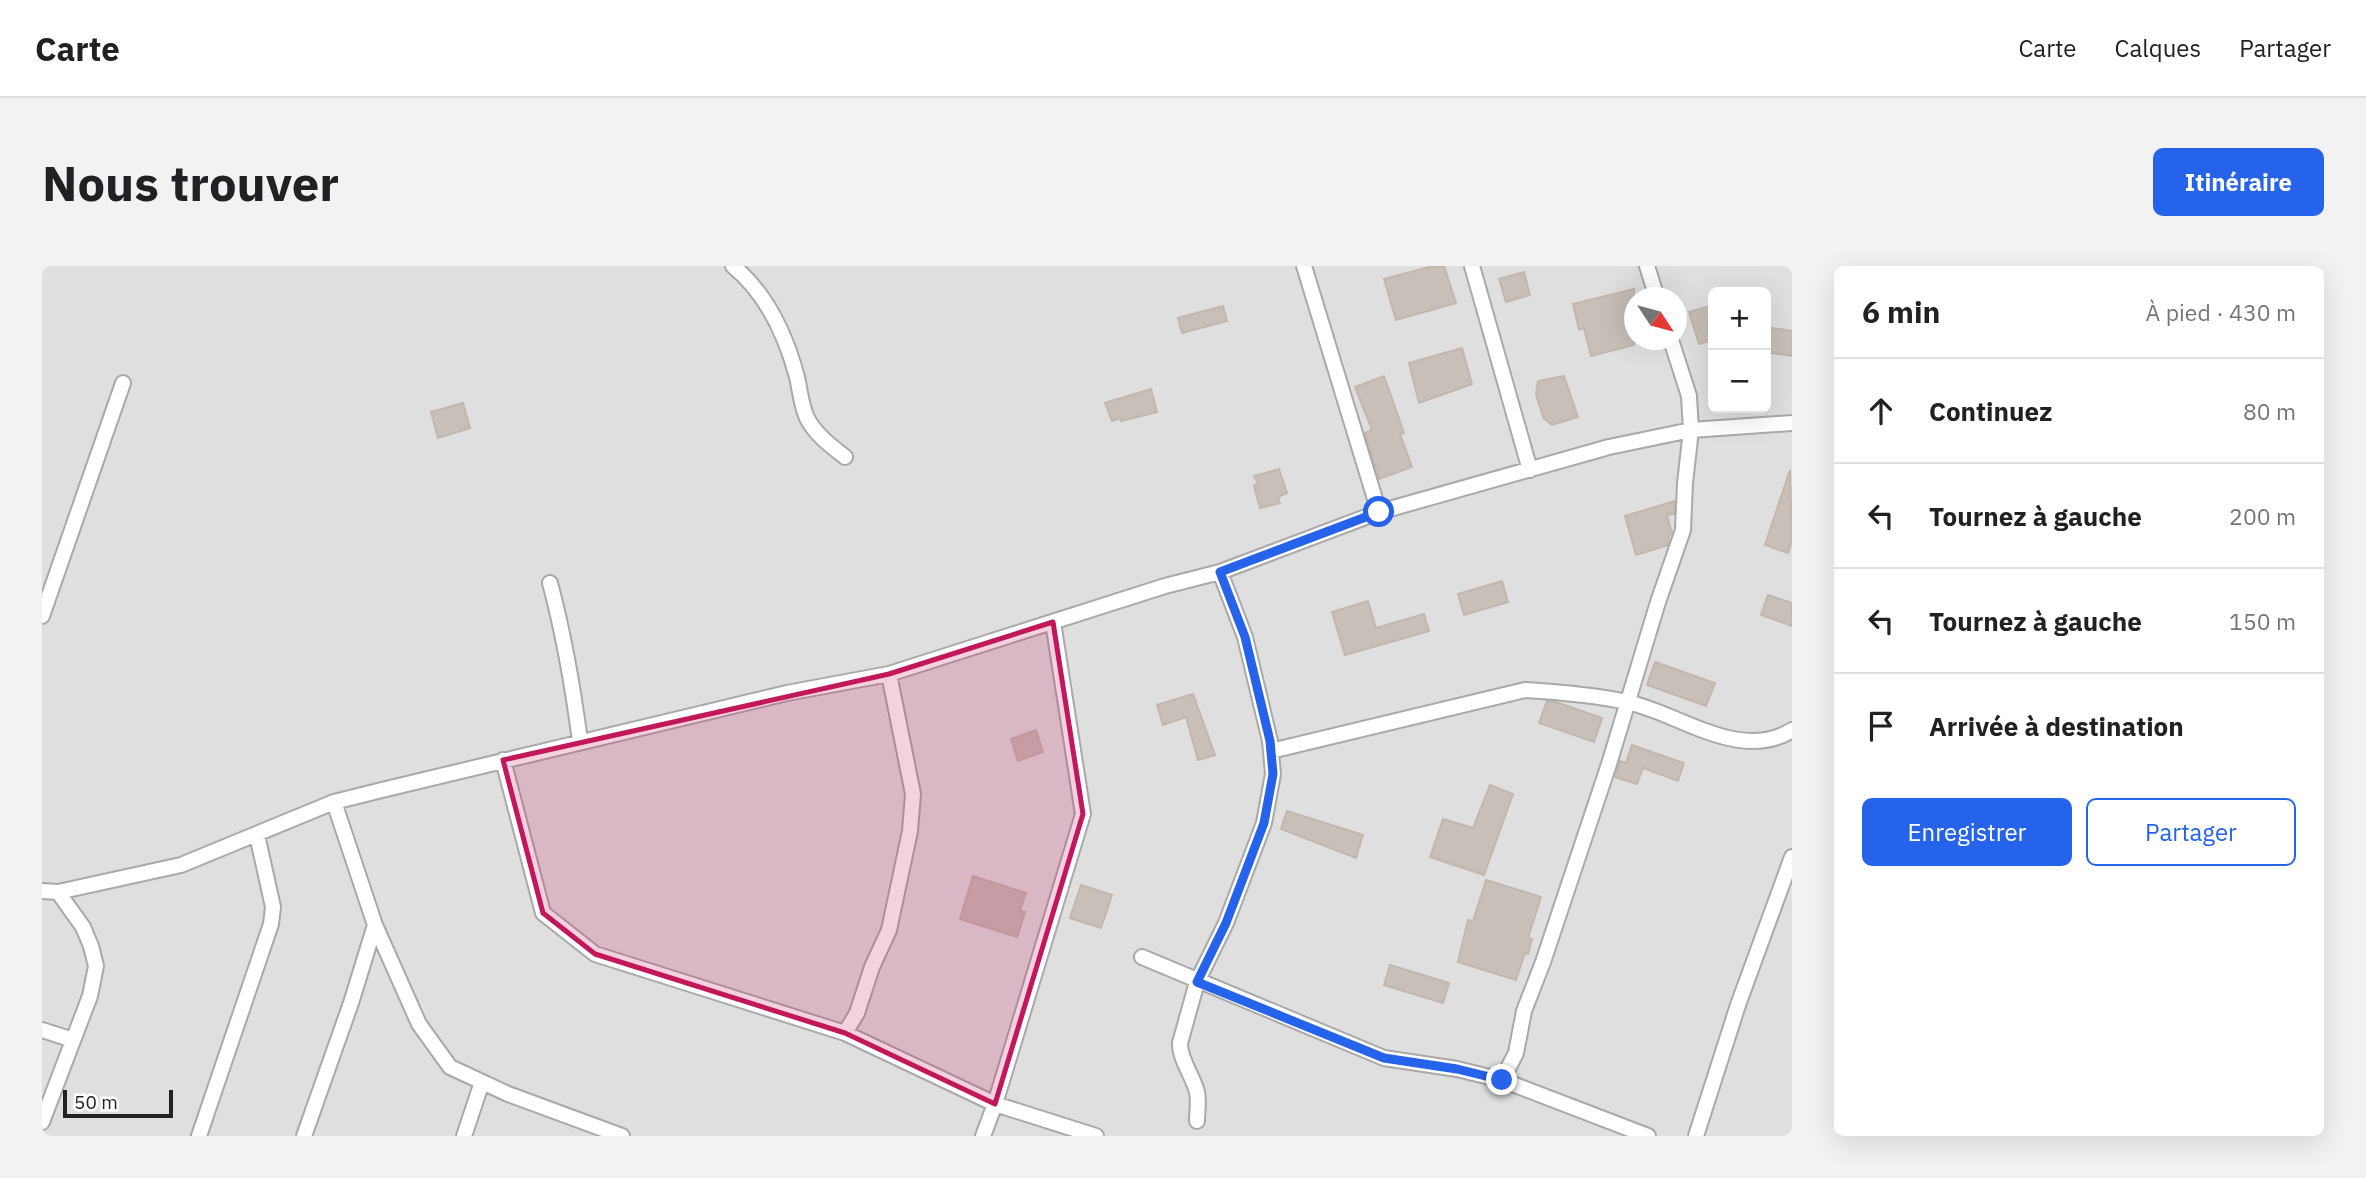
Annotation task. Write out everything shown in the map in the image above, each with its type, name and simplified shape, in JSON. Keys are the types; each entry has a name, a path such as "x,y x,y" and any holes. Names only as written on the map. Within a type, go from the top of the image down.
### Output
{"street":[{"path":"733,266 747,277 785,340 808,419 823,439 845,457"},
{"path":"1304,266 1379,512"},
{"path":"1472,266 1530,470"},
{"path":"1647,266 1654,287"},
{"path":"1502,1080 1516,1053 1524,1011 1543,962 1683,530 1691,430 1689,396 1674,350"},
{"path":"42,616 123,383"},
{"path":"42,891 58,892 181,865 334,803 580,741 787,693 889,674 1220,572 1379,512 1609,447 1691,430 1792,423"},
{"path":"1197,1121 1197,1092 1180,1049 1197,982 1226,923 1264,823 1273,774 1271,751 1245,637 1220,572"},
{"path":"550,583 571,676 580,741"},
{"path":"983,1136 996,1104 1083,814 1053,622"},
{"path":"845,1033 857,1013 888,930 910,831 913,794 889,674"},
{"path":"1271,751 1525,690 1558,691 1628,702 1660,712 1698,729 1730,738 1759,740 1781,737 1792,730"},
{"path":"503,761 543,913 595,954 845,1033 996,1104 1096,1136"},
{"path":"334,803 375,925 419,1024 450,1067 508,1094 622,1136"},
{"path":"199,1136 271,924 273,907 257,835"},
{"path":"1696,1136 1738,1005 1792,857"},
{"path":"42,1122 90,996 96,966 92,946 83,927 58,892"},
{"path":"304,1136 351,1003 375,925"},
{"path":"1142,957 1384,1058 1457,1069 1502,1080 1648,1136"},
{"path":"42,1030 73,1040"},
{"path":"464,1136 482,1082"}],"highlighted area":[{"path":"1053,622 1083,814 995,1104 845,1033 595,954 543,913 503,760 889,674"}],"shaded area":[{"path":"42,266 1792,266 1792,1136 42,1136"}],"building":[{"path":"1433,266 1444,266 1456,303 1396,320 1384,279"},
{"path":"1524,272 1530,295 1506,302 1499,279"},
{"path":"1624,291 1624,348 1591,356 1584,328 1579,330 1573,304"},
{"path":"1223,306 1227,321 1182,333 1178,318"},
{"path":"1708,306 1708,341 1699,344 1689,312"},
{"path":"1771,328 1792,331 1792,356 1771,353"},
{"path":"1462,348 1472,384 1419,403 1409,363"},
{"path":"1384,376 1404,433 1400,434 1412,467 1379,479 1365,433 1372,430 1355,387"},
{"path":"1564,376 1578,417 1552,425 1544,419 1536,395 1538,381"},
{"path":"1151,389 1157,412 1112,421 1105,403"},
{"path":"463,403 470,428 438,438 431,412"},
{"path":"1279,469 1287,493 1278,497 1280,503 1260,508 1254,486 1258,483 1254,476"},
{"path":"1790,470 1792,541 1788,553 1765,545"},
{"path":"1675,501 1674,514 1667,515 1672,533 1668,545 1636,555 1625,516"},
{"path":"1502,581 1508,602 1464,615 1458,594"},
{"path":"1768,595 1792,603 1792,626 1761,615"},
{"path":"1368,601 1376,628 1424,614 1429,631 1345,655 1332,612"},
{"path":"1655,662 1715,683 1706,706 1647,685"},
{"path":"1193,694 1215,755 1198,760 1186,717 1163,725 1157,705"},
{"path":"1547,701 1602,718 1594,742 1539,723"},
{"path":"1036,730 1043,752 1018,761 1011,739"},
{"path":"1632,745 1684,763 1678,781 1643,768 1637,784 1615,777 1620,761 1626,763"},
{"path":"1490,785 1513,794 1484,875 1430,857 1443,819 1473,828"},
{"path":"1287,811 1363,835 1356,858 1281,829"},
{"path":"973,876 1026,893 1020,911 1025,912 1017,937 960,919"},
{"path":"1486,880 1541,897 1528,938 1532,939 1528,954 1525,953 1516,980 1458,962 1468,920 1473,921"},
{"path":"1081,885 1112,895 1101,928 1070,918"},
{"path":"1390,965 1449,983 1443,1003 1384,985"}],"route":[{"path":"1379,512 1220,572 1245,637 1270,741 1273,774 1264,823 1226,923 1197,982 1384,1058 1410,1060 1502,1080"}]}
